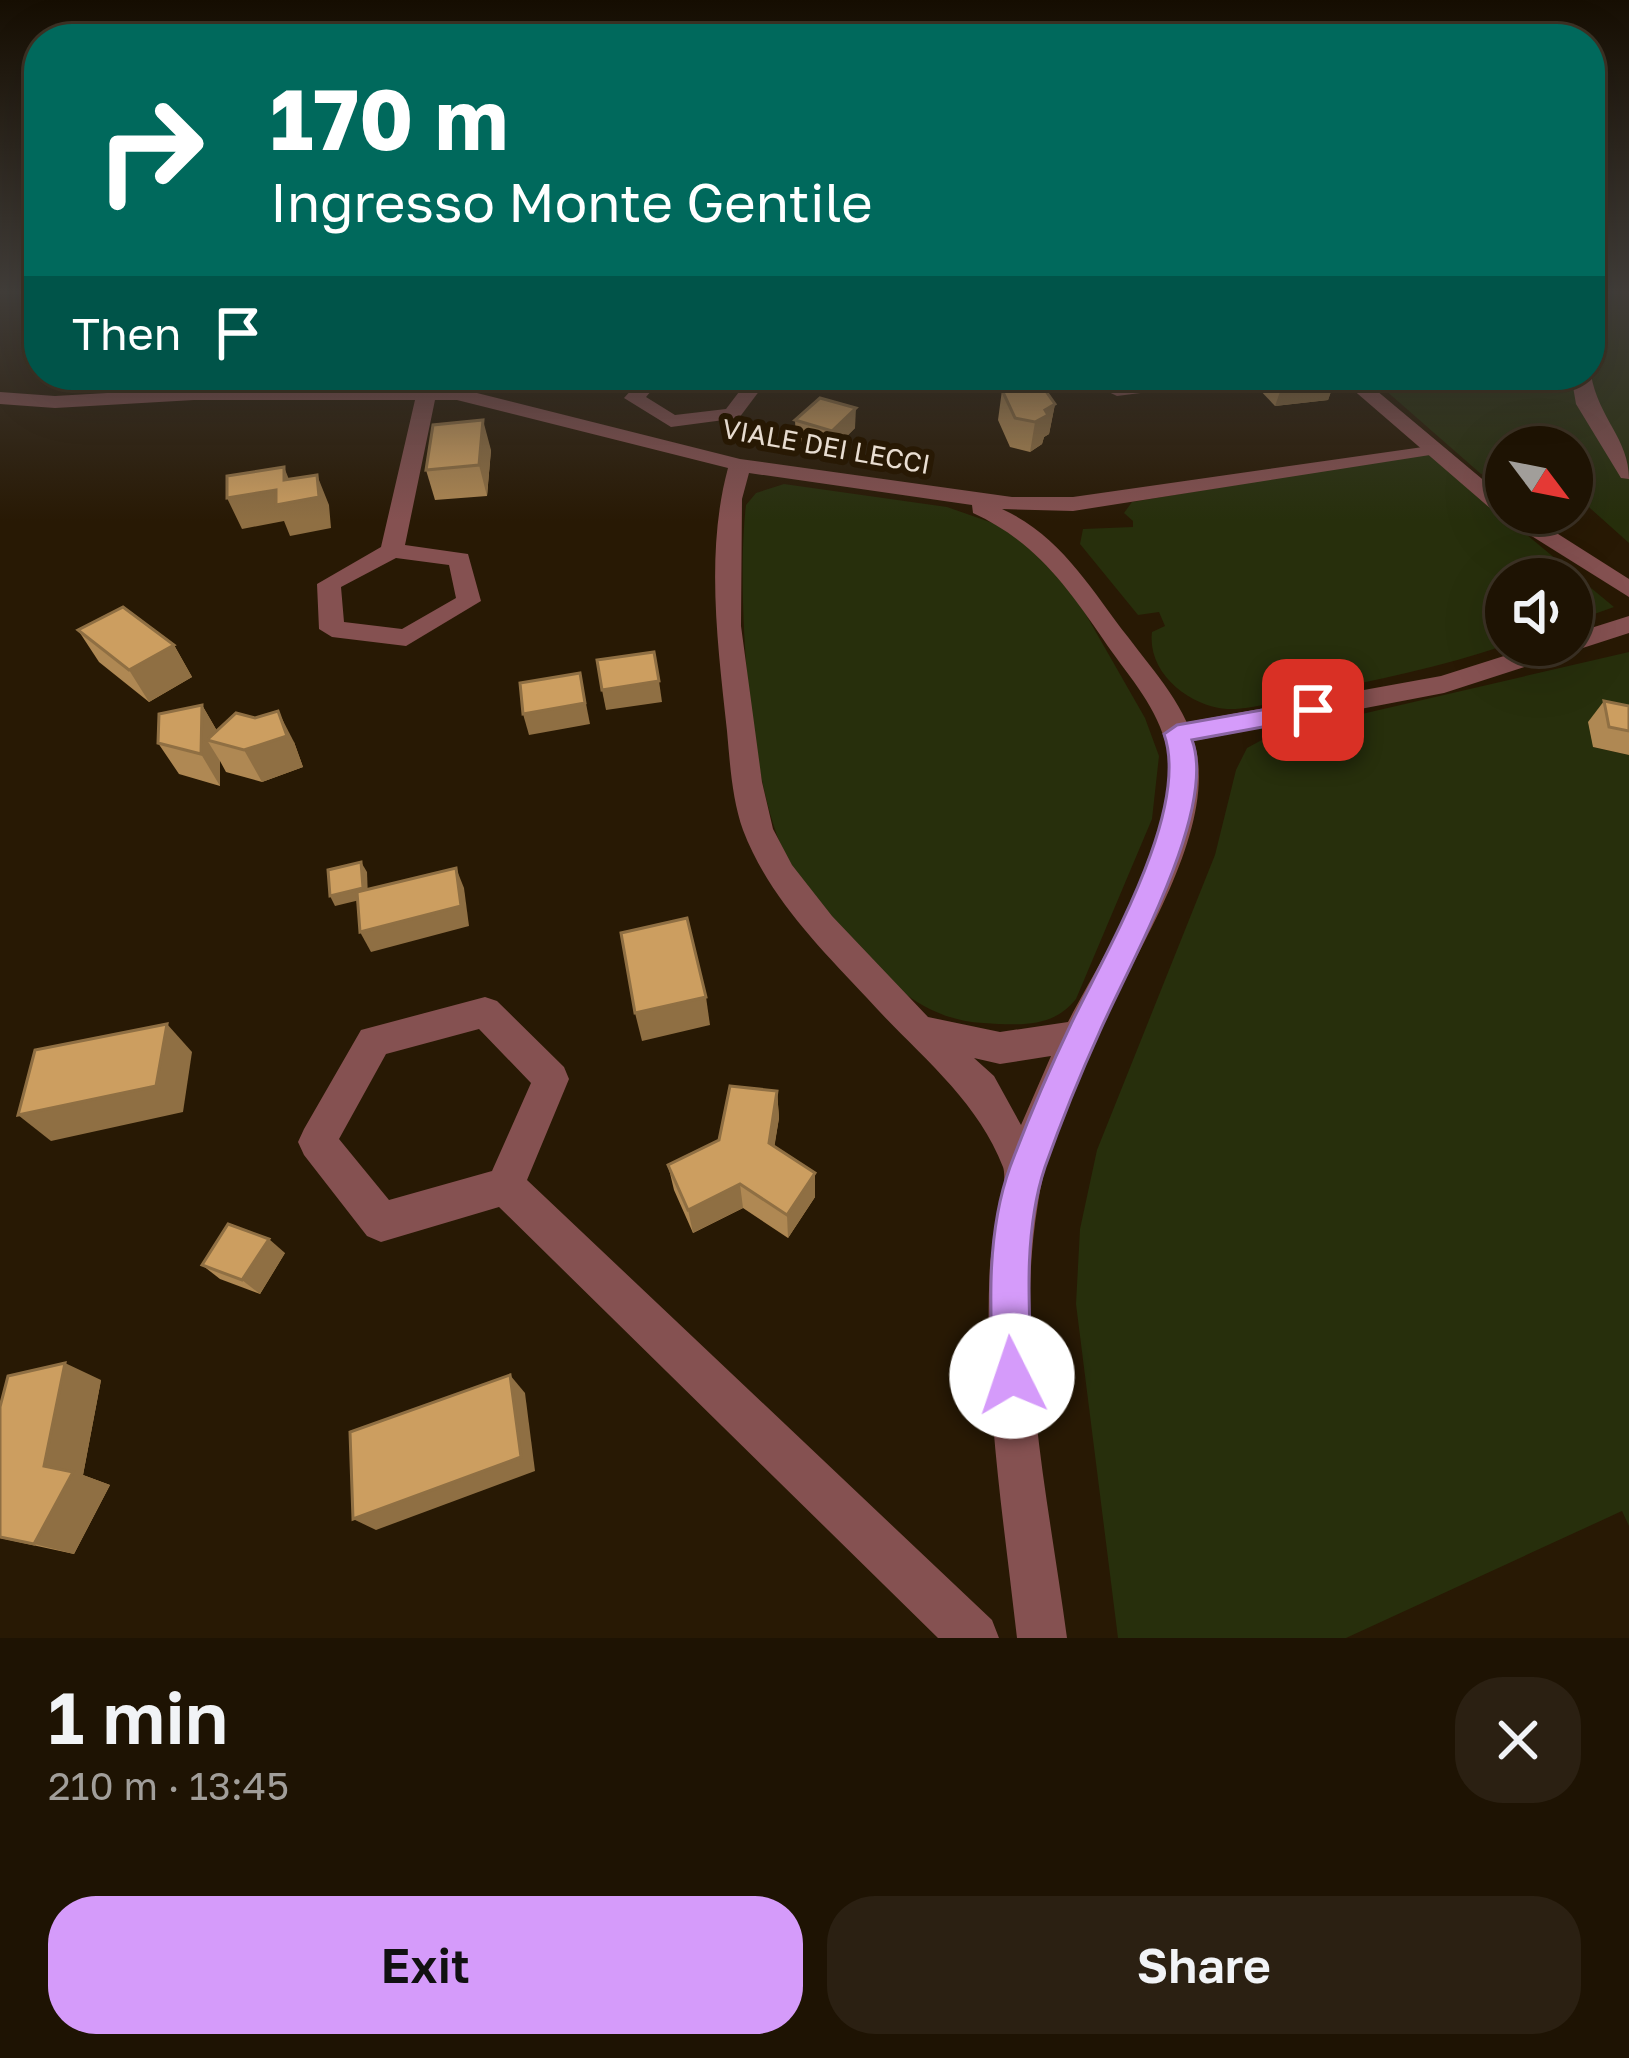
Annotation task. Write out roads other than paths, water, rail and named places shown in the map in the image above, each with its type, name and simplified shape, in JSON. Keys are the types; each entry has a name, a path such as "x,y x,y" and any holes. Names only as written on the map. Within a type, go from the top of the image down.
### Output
{"street":[{"name":"VIALE DEI LECCI","path":"0,398 55,402 194,394 426,394 439,390"},
{"name":"VIALE DEI LECCI","path":"478,390 740,465 953,498 1073,504 1430,449"},
{"path":"641,390 634,398 671,421"},
{"path":"644,440 671,421 732,414 750,390"},
{"path":"1363,390 1485,493"},
{"path":"1584,390 1586,404 1629,472"},
{"path":"392,551 426,394"},
{"path":"0,419 55,402"},
{"path":"740,465 731,499 728,626 747,782 758,829 797,898 917,1029 981,1088 1026,1172"},
{"path":"953,498 1013,522 1060,557 1156,695 1183,751 1184,783 1171,836 1026,1172 1011,1252 1008,1333 1042,1638"},
{"path":"1060,557 1054,533 1073,504"},
{"path":"1542,534 1629,590"},
{"path":"392,551 460,559 470,601 406,638 332,629 329,584 392,551"},
{"path":"1593,636 1629,623"},
{"path":"1177,734 1423,688 1496,666"},
{"path":"485,1012 551,1079 505,1186 381,1222 317,1142 374,1041 485,1012"},
{"path":"917,1029 1000,1048 1082,1036"},
{"path":"505,1186 974,1638"}]}
